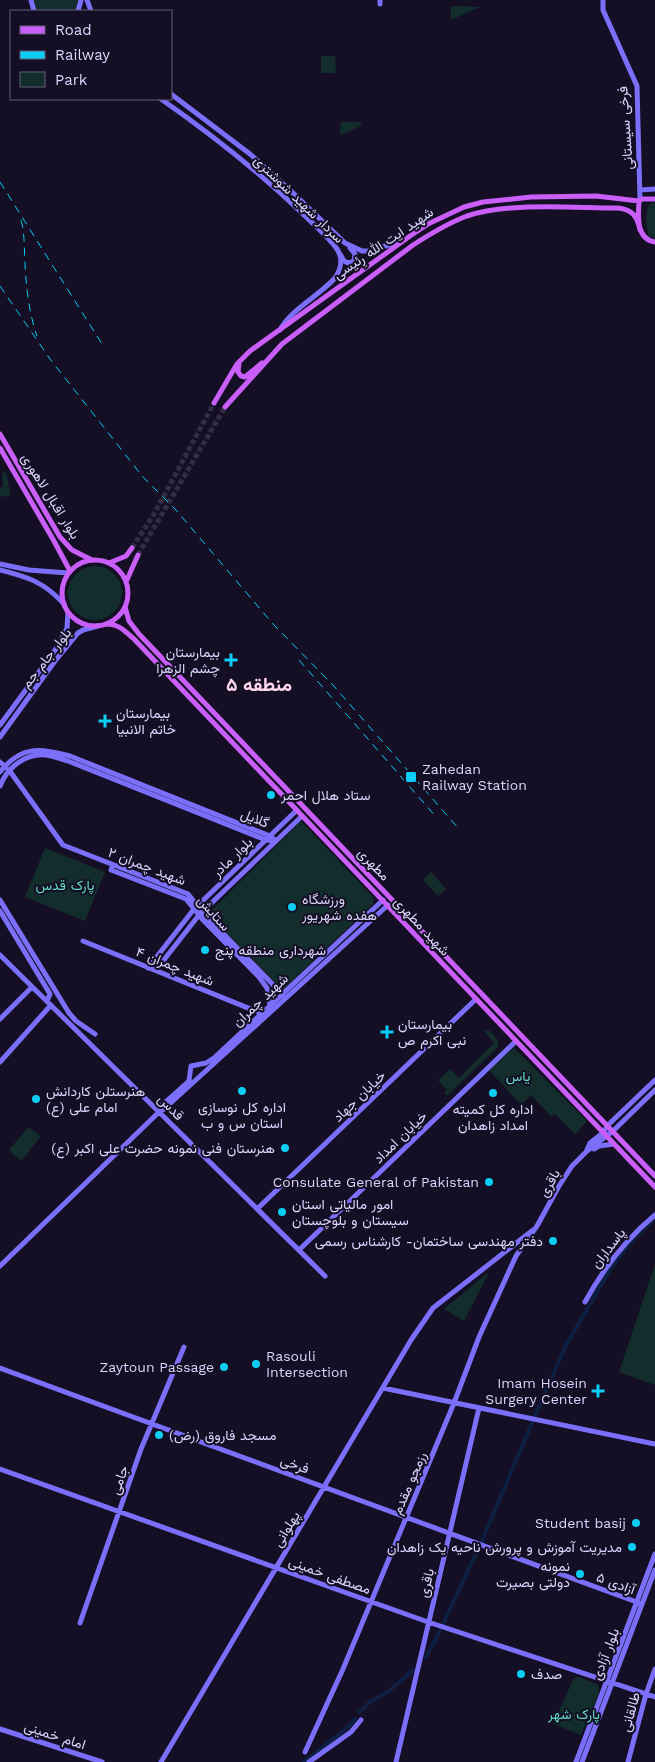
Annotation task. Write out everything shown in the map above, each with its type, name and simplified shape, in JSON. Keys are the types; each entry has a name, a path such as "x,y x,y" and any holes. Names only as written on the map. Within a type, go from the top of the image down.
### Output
{"main road":[{"name":"شهید ایت الله رِئیسی","path":"214,403 240,361 250,351 405,240 445,215 483,202 531,197 596,196 640,201 655,199"},
{"path":"596,196 598,201 597,208"},
{"path":"640,201 640,230 646,240 655,242"},
{"name":"شهید ایت الله رِئیسی","path":"225,407 275,351 413,245 449,224 468,216 505,209 597,208 630,210 638,218 640,230"},
{"path":"240,361 238,372 241,376 245,377 275,351"},
{"name":"بلوار اقبال لاهوری","path":"0,434 60,537 72,550 92,560"},
{"path":"0,448 54,541 69,572"},
{"path":"109,563 126,556 132,548"},
{"path":"126,582 138,556"},
{"path":"92,560 109,563 122,574 126,582 128,590 125,607 114,620 106,624 98,626 81,623 68,612 64,604 62,587 69,572 84,562 92,560"},
{"name":"مطهری","path":"125,607 129,622 139,634 655,1176"},
{"name":"شهید مطهری","path":"106,624 116,625 123,629 655,1187"},
{"path":"297,810 304,808 302,816"},
{"path":"517,1042 523,1037"}],"street":[{"name":"فرخی سیستانی","path":"603,0 603,10 637,86 640,201"},
{"name":"سردار شهید شوشتری","path":"172,95 250,154 345,243 362,251 369,251 405,240"},
{"name":"سردار شهید شوشتری","path":"162,100 237,155 286,198 338,250 341,263 335,278 308,303 285,320 280,330"},
{"path":"640,190 655,189"},
{"path":"338,250 344,261 348,263 354,261 355,254 345,243"},
{"path":"0,564 29,570 69,572"},
{"path":"0,570 28,577 45,586 64,604"},
{"name":"بلوار جام جم","path":"0,726 58,646 67,628 68,612"},
{"name":"بلوار جام جم","path":"0,737 55,661 78,633 98,626"},
{"name":"گلایل","path":"0,772 4,766 17,764 34,755 47,755 68,761 276,841"},
{"name":"گلایل","path":"0,786 4,776 4,766"},
{"name":"شهید چمران ۲","path":"4,766 62,845 112,868"},
{"name":"بلوار مادر","path":"148,968 196,907 297,810"},
{"name":"بلوار مادر","path":"156,970 201,913 302,816"},
{"name":"ستایش","path":"112,868 186,899 196,907 259,977 267,988 270,1006"},
{"path":"235,870 243,872"},
{"path":"0,900 69,1013 76,1021 95,1034"},
{"name":"شهید چمران","path":"0,1265 159,1112 285,996 383,900"},
{"name":"شهید چمران","path":"159,1112 161,1106 189,1081 191,1066 206,1063 214,1058 270,1006 285,996 388,905"},
{"path":"0,911 50,994 49,1003 0,1062"},
{"path":"201,913 285,996"},
{"name":"شهید چمران ۴","path":"83,941 258,1012"},
{"name":"قدس","path":"0,954 325,1276"},
{"path":"0,1019 32,986"},
{"name":"خیابان جهاد","path":"257,1209 476,998"},
{"name":"خیابان امداد","path":"299,1250 517,1042"},
{"path":"606,1134 607,1126 655,1080"},
{"name":"باقری","path":"537,1226 558,1186 590,1143 613,1131 655,1090"},
{"path":"585,1152 599,1146 614,1144"},
{"name":"پاسداران","path":"585,1302 598,1278 618,1253 636,1231 655,1215"},
{"name":"پهلوانی","path":"161,1762 383,1388 433,1308 537,1226"},
{"name":"رزمجو مقدم","path":"305,1752 372,1601 479,1338 516,1256 537,1226"},
{"name":"جامی","path":"80,1623 141,1449 184,1346"},
{"name":"فرخی","path":"0,1368 582,1582"},
{"path":"383,1388 655,1444"},
{"name":"باقری","path":"396,1762 478,1408"},
{"name":"مصطفی خمینی","path":"0,1469 428,1622 655,1697"},
{"name":"بلوار آزادی","path":"582,1762 640,1603 655,1554"},
{"name":"بلوار آزادی","path":"640,1603 655,1570"},
{"name":"آزادی ۵","path":"582,1582 640,1603"},
{"name":"طالقانی","path":"628,1762 646,1694 655,1669"},
{"name":"بلوار آزادی","path":"576,1762 610,1683"},
{"path":"309,1762 352,1732 361,1720"},
{"name":"امام خمینی","path":"0,1729 102,1762"}],"green space":[{"path":"34,0 78,0 75,10 37,10"},
{"path":"451,6 480,7 451,20"},
{"path":"321,56 335,56 336,73 321,73"},
{"path":"341,122 360,122 361,126 340,135"},
{"path":"651,203 655,203 655,238 649,236 646,223 647,210"},
{"path":"5,471 11,495 0,497 0,487 3,487 2,474"},
{"path":"95,566 105,568 114,574 120,583 122,593 120,603 114,612 105,618 95,620 85,618 76,612 70,603 68,593 70,583 76,574 85,568"},
{"name":"ورزشگاه هفده شهریور","path":"301,821 374,898 373,904 283,990 211,918 211,911"},
{"name":"پارک قدس","path":"45,848 105,872 85,921 25,897"},
{"path":"431,872 446,889 438,896 423,880"},
{"path":"489,1030 498,1040 498,1047 447,1096 444,1093 447,1090 438,1080 450,1069 459,1078 494,1043 484,1031"},
{"name":"یاس","path":"514,1048 587,1121 575,1134 555,1114 551,1116 531,1095 521,1105 489,1070"},
{"path":"28,1127 41,1136 21,1161 9,1150"},
{"path":"655,1264 655,1385 619,1372"},
{"path":"489,1272 464,1321 444,1309 484,1276"},
{"name":"پارک شهر","path":"576,1677 598,1685 599,1693 581,1735 553,1724"}],"waterway":[{"path":"591,1303 604,1280 627,1247 655,1219"},
{"path":"535,1416 566,1345 589,1306"},
{"path":"481,1543 532,1423"},
{"path":"443,1624 478,1549"},
{"path":"426,1657 440,1631"},
{"path":"359,1712 370,1702 389,1691 413,1670"},
{"path":"304,1762 348,1727 355,1719"}],"tunnel":[{"path":"132,548 154,514 214,403"},
{"path":"138,555 225,407"}],"railway":[{"path":"0,182 102,344"},
{"path":"21,220 24,236 28,300 37,336"},
{"path":"0,286 50,359 143,477 176,510 273,624 332,684 459,829"},
{"path":"299,660 437,818"}],"place":[{"name":"بیمارستان چشم الزهرا","path":"231,660"},
{"name":"بیمارستان خاتم الانبیا","path":"105,721"},
{"name":"Zahedan Railway Station","path":"411,777"},
{"name":"ستاد هلال احمر","path":"271,795"},
{"name":"ورزشگاه هفده شهریور","path":"292,907"},
{"name":"شهرداری منطقه پنج","path":"205,950"},
{"name":"بیمارستان نبی اکرم ص","path":"387,1032"},
{"name":"اداره کل نوسازی استان س و ب","path":"242,1091"},
{"name":"اداره کل کمیته امداد زاهدان","path":"493,1093"},
{"name":"هنرستلن کاردانش امام علی (ع)","path":"36,1099"},
{"name":"هنرستان فنی نمونه حضرت علی اکبر (ع)","path":"285,1148"},
{"name":"Consulate General of Pakistan","path":"489,1182"},
{"name":"امور مالیاتی استان سیستان و بلوچستان","path":"282,1212"},
{"name":"دفتر مهندسی ساختمان- کارشناس رسمی","path":"553,1241"},
{"name":"Rasouli Intersection","path":"256,1364"},
{"name":"Zaytoun Passage","path":"224,1367"},
{"name":"Imam Hosein Surgery Center","path":"598,1391"},
{"name":"مسجد فاروق (رض)","path":"159,1435"},
{"name":"Student basij","path":"636,1523"},
{"name":"مدیریت آموزش و پرورش ناحیه یک زاهدان","path":"632,1547"},
{"name":"نمونه دولتی بصیرت","path":"580,1574"},
{"name":"صدف","path":"521,1674"}],"district":[{"name":"منطقه ۵","path":"259,684"}]}
